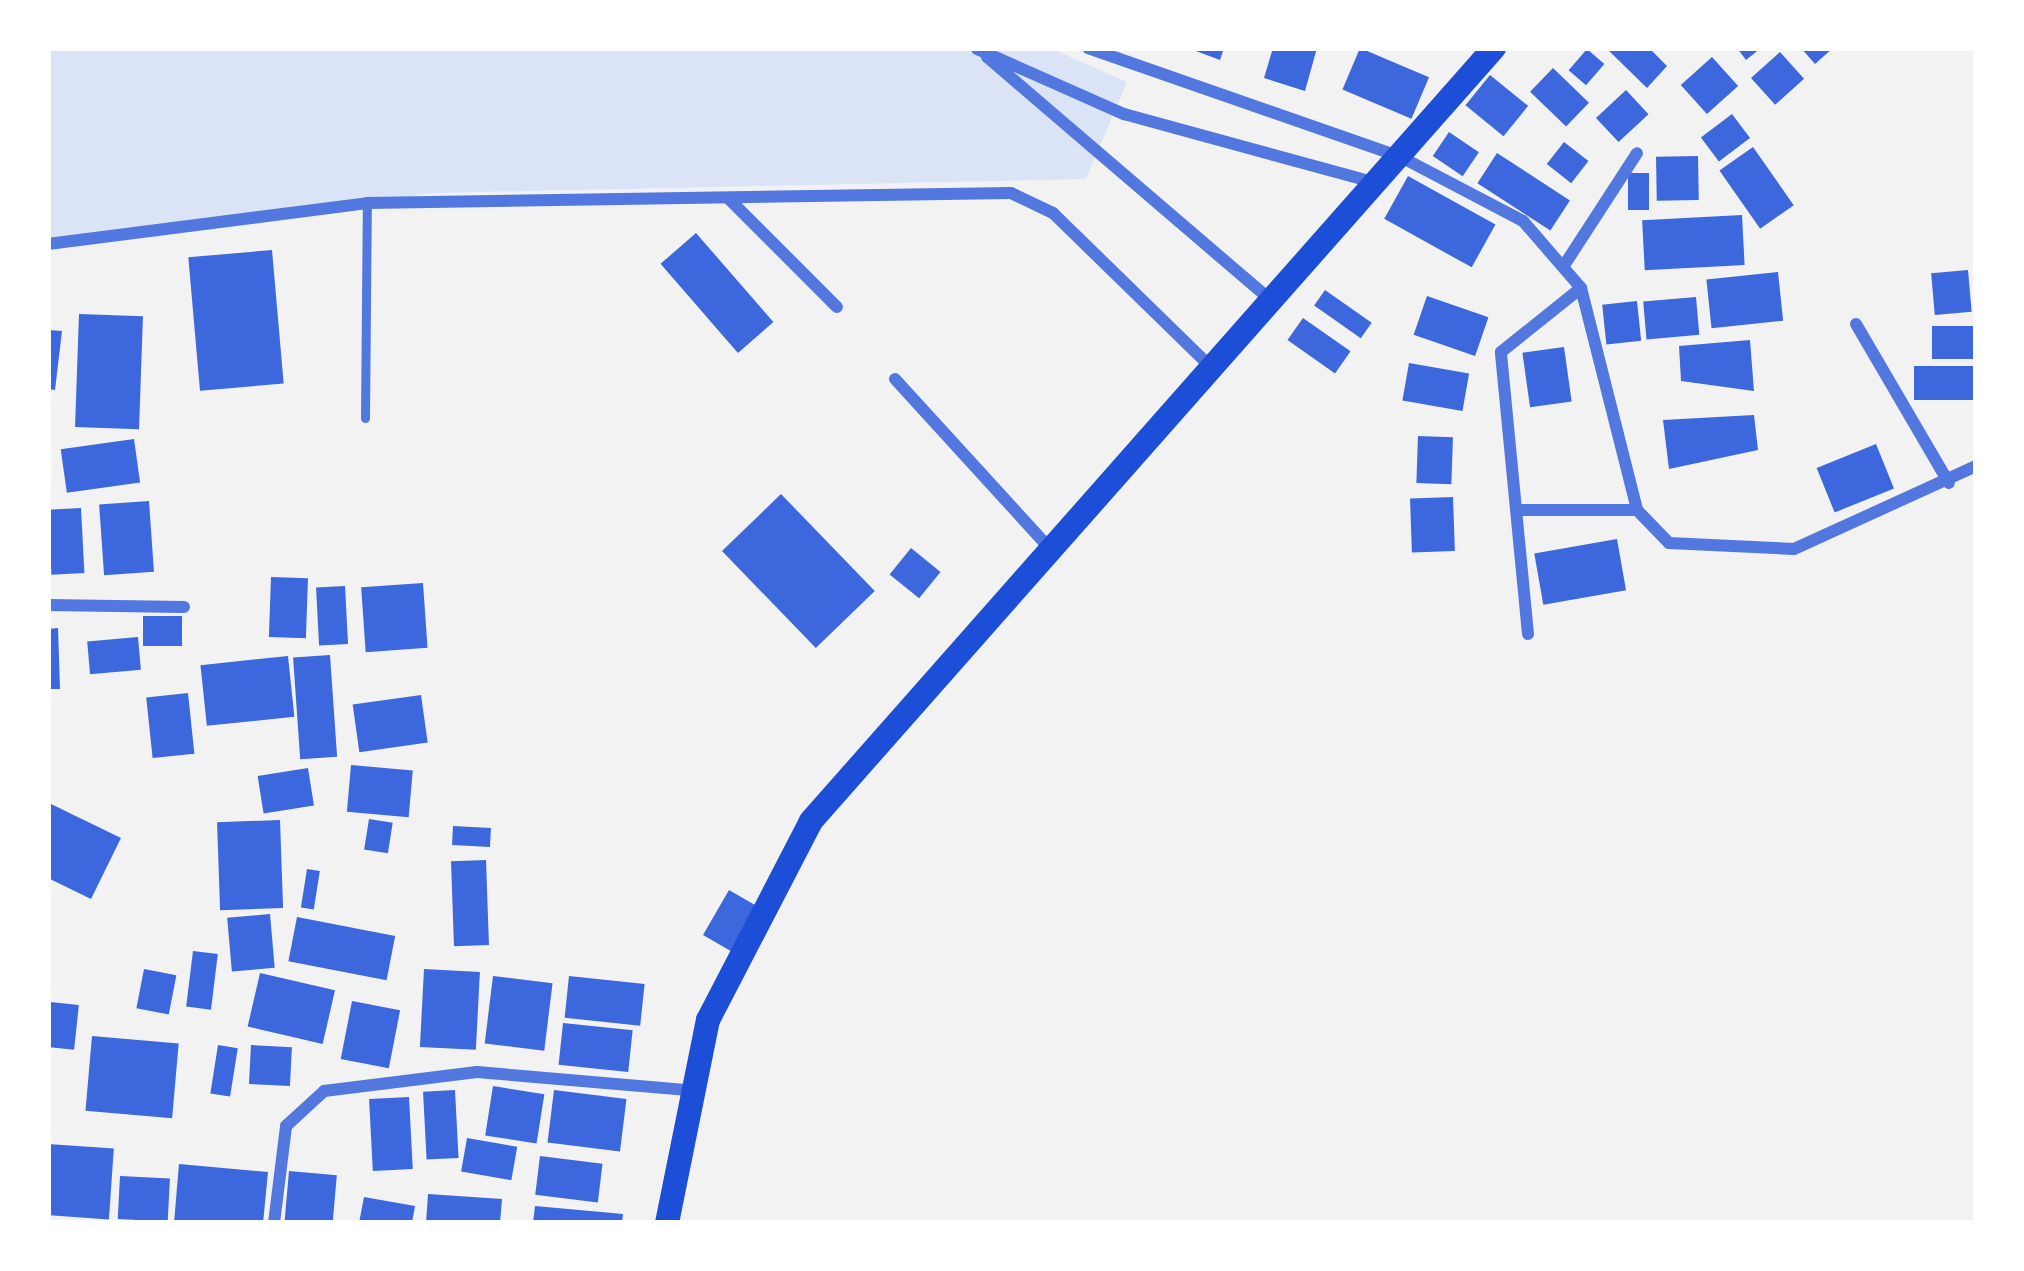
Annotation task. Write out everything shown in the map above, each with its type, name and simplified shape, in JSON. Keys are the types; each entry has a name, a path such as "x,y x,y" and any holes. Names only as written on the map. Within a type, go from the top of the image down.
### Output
{"main road":[{"path":"667,1223 688,1090 736,948 811,821 1209,365 1274,302 1494,48"}],"street":[{"path":"977,48 1124,114 1378,183"},
{"path":"977,48 1274,302"},
{"path":"1088,48 1401,157 1523,221 1565,264 1581,288 1637,510 1669,543 1795,549 1948,483 1976,466"},
{"path":"1565,264 1637,153"},
{"path":"48,244 367,202 1011,193 1053,213 1209,365"},
{"path":"728,198 837,307"},
{"path":"1528,634 1501,352 1519,327 1581,288"},
{"path":"1856,324 1948,483"},
{"path":"895,380 1051,550"},
{"path":"1519,510 1637,510"},
{"path":"48,605 184,607"},
{"path":"274,1223 286,1126 324,1091 477,1072 688,1090"}],"lane":[{"path":"365,418 367,202"}],"shaded area":[{"path":"48,48 1050,48 1127,82 1086,179 434,193 48,249"}],"building":[{"path":"1188,48 1224,48 1220,60"},
{"path":"1273,48 1317,48 1305,91 1264,78"},
{"path":"1360,48 1429,77 1411,119 1342,89"},
{"path":"1606,48 1649,48 1667,66 1647,88"},
{"path":"1737,48 1761,48 1746,60"},
{"path":"1801,48 1833,48 1815,64"},
{"path":"1587,49 1604,64 1586,85 1569,70"},
{"path":"1780,52 1804,79 1775,105 1751,78"},
{"path":"1712,57 1738,86 1707,114 1681,85"},
{"path":"1553,68 1589,103 1566,126 1530,92"},
{"path":"1490,75 1528,106 1504,136 1465,105"},
{"path":"1626,90 1649,114 1619,142 1596,118"},
{"path":"1732,114 1750,138 1719,161 1701,137"},
{"path":"1449,132 1479,152 1463,176 1433,156"},
{"path":"1564,142 1588,161 1571,183 1547,164"},
{"path":"1753,147 1794,205 1760,229 1719,171"},
{"path":"1497,153 1570,200 1550,231 1477,183"},
{"path":"1698,156 1699,200 1657,201 1656,157"},
{"path":"1628,173 1649,173 1649,210 1628,210"},
{"path":"1408,176 1495,224 1472,267 1384,219"},
{"path":"1742,215 1745,265 1645,270 1642,220"},
{"path":"696,233 773,322 738,353 661,264"},
{"path":"272,250 284,383 200,391 188,257"},
{"path":"1968,270 1972,312 1935,315 1931,273"},
{"path":"1778,272 1783,321 1712,328 1706,280"},
{"path":"1325,290 1372,323 1361,338 1314,306"},
{"path":"1427,296 1488,317 1475,356 1414,335"},
{"path":"1696,297 1699,335 1647,339 1643,302"},
{"path":"1637,301 1641,341 1606,344 1602,305"},
{"path":"79,314 143,316 139,429 75,427"},
{"path":"1303,318 1351,351 1335,373 1288,340"},
{"path":"1932,326 1976,326 1976,359 1932,359"},
{"path":"48,330 62,331 55,390 48,389"},
{"path":"1750,340 1754,391 1681,381 1679,346"},
{"path":"1564,347 1572,401 1530,407 1522,353"},
{"path":"1409,363 1469,374 1462,411 1402,400"},
{"path":"1914,366 1976,366 1976,400 1914,400"},
{"path":"1754,415 1758,450 1669,469 1663,420"},
{"path":"1418,436 1453,437 1451,484 1416,483"},
{"path":"134,439 140,483 67,493 61,449"},
{"path":"1876,444 1894,489 1835,512 1817,468"},
{"path":"781,494 875,591 816,648 722,551"},
{"path":"1453,497 1455,551 1412,552 1410,499"},
{"path":"149,501 154,572 104,575 99,504"},
{"path":"81,508 84,573 51,575 48,510"},
{"path":"1617,539 1626,590 1543,605 1534,554"},
{"path":"911,548 941,572 919,598 890,574"},
{"path":"271,577 308,578 306,638 269,637"},
{"path":"423,583 428,648 366,652 361,587"},
{"path":"345,586 348,644 319,645 316,588"},
{"path":"143,616 182,616 182,646 143,646"},
{"path":"58,628 60,689 48,689 48,629"},
{"path":"138,637 141,670 90,674 87,641"},
{"path":"330,655 337,757 300,759 293,658"},
{"path":"288,656 294,717 207,726 200,665"},
{"path":"188,693 194,754 153,758 146,697"},
{"path":"421,695 428,743 359,752 353,705"},
{"path":"351,765 413,770 409,817 347,812"},
{"path":"308,768 314,806 264,814 258,776"},
{"path":"51,804 121,838 91,899 48,878"},
{"path":"369,819 393,823 388,853 364,850"},
{"path":"280,820 283,908 220,910 217,822"},
{"path":"453,826 491,828 490,847 452,845"},
{"path":"486,860 489,945 454,946 451,861"},
{"path":"307,869 320,871 314,910 301,908"},
{"path":"729,890 757,906 731,951 703,935"},
{"path":"270,914 275,968 232,972 227,918"},
{"path":"297,917 395,936 387,980 288,961"},
{"path":"193,951 218,954 211,1010 186,1007"},
{"path":"144,969 176,975 169,1015 136,1008"},
{"path":"424,969 480,972 476,1050 420,1047"},
{"path":"260,973 335,990 323,1044 248,1027"},
{"path":"493,976 553,983 544,1051 485,1043"},
{"path":"569,976 645,984 640,1026 565,1018"},
{"path":"352,1001 400,1010 389,1068 341,1059"},
{"path":"50,1002 79,1005 74,1050 48,1047"},
{"path":"563,1023 633,1030 628,1072 559,1065"},
{"path":"92,1036 179,1044 172,1118 85,1111"},
{"path":"218,1045 238,1048 230,1097 210,1093"},
{"path":"251,1045 292,1047 290,1086 249,1084"},
{"path":"493,1086 544,1094 537,1144 485,1135"},
{"path":"455,1090 459,1158 427,1160 423,1092"},
{"path":"554,1090 626,1099 620,1152 548,1143"},
{"path":"409,1097 413,1169 373,1171 369,1099"},
{"path":"467,1138 517,1147 511,1180 461,1171"},
{"path":"48,1144 114,1149 109,1219 48,1215"},
{"path":"540,1156 603,1164 598,1202 535,1195"},
{"path":"179,1164 268,1172 263,1223 174,1223"},
{"path":"289,1171 337,1175 333,1223 284,1223"},
{"path":"120,1176 170,1179 168,1222 118,1219"},
{"path":"428,1194 502,1199 500,1223 426,1223"},
{"path":"364,1197 415,1206 412,1223 359,1223"},
{"path":"535,1206 623,1214 622,1223 533,1223"}]}
